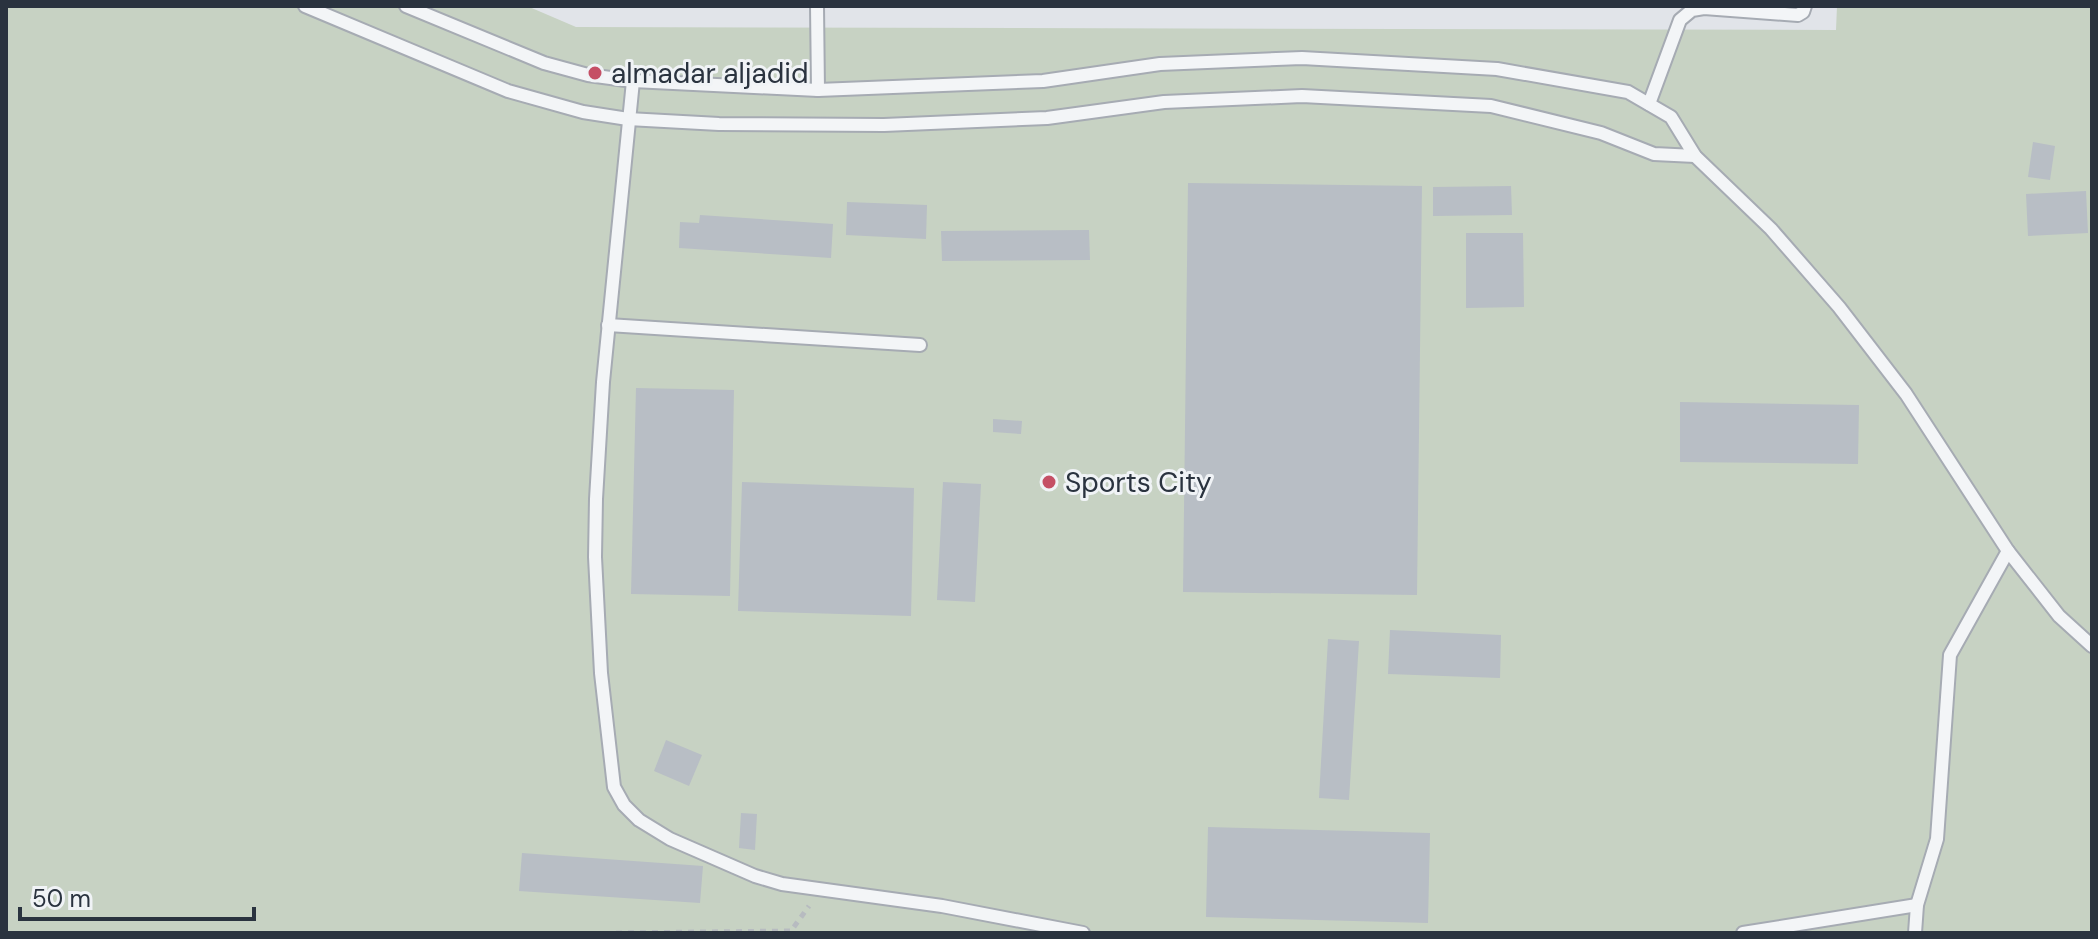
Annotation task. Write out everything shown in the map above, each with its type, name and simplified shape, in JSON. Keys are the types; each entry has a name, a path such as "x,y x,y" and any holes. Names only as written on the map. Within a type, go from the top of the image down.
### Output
{"lane":[{"path":"305,6 508,91 583,112 628,119 719,124 884,125 1047,118 1164,102 1302,96 1491,106 1601,133 1654,154 1695,156"},
{"path":"406,6 544,63 588,75 633,81 818,90 1043,81 1160,64 1302,58 1497,69 1628,92 1671,117 1695,156 1771,229 1839,307 1906,394 2008,551 2059,616 2092,646"},
{"path":"817,6 818,90"},
{"path":"1649,104 1680,20 1692,10 1742,8 1798,15 1805,6"},
{"path":"633,81 608,325 599,441 595,557 601,673 614,787 624,805 639,820 670,839 755,876 782,884 942,906 1083,933"},
{"path":"608,325 920,345"},
{"path":"1915,933 1917,905 1937,839 1950,655 2008,551"},
{"path":"1743,933 1917,905"}],"path":[{"path":"616,933 791,931 821,890"}],"green space":[{"name":"Sports City","path":"6,6 527,6 576,27 1836,30 1837,6 2092,6 2092,933 6,933"}],"building":[{"path":"2033,142 2055,146 2050,180 2028,177"},
{"path":"1188,183 1422,186 1417,595 1183,592"},
{"path":"1511,186 1512,215 1433,216 1433,187"},
{"path":"2086,191 2088,233 2028,236 2026,194"},
{"path":"847,202 927,205 926,239 846,235"},
{"path":"700,215 833,224 831,258 679,248 680,222 699,223"},
{"path":"1089,230 1090,260 942,261 941,231"},
{"path":"1466,233 1523,233 1524,307 1466,308"},
{"path":"636,388 734,390 730,596 631,594"},
{"path":"1680,402 1859,405 1858,464 1680,462"},
{"path":"993,419 1022,421 1021,434 993,432"},
{"path":"742,482 914,488 911,616 738,611"},
{"path":"943,482 981,484 975,602 937,600"},
{"path":"1390,630 1501,635 1500,678 1388,674"},
{"path":"1328,639 1359,641 1349,800 1319,798"},
{"path":"666,740 702,755 689,786 654,771"},
{"path":"741,813 757,814 755,850 739,848"},
{"path":"1208,827 1430,833 1428,923 1206,917"},
{"path":"522,853 703,866 700,903 519,891"}],"place":[{"name":"almadar aljadid","path":"595,73"},
{"name":"Sports City","path":"1049,482"}]}
